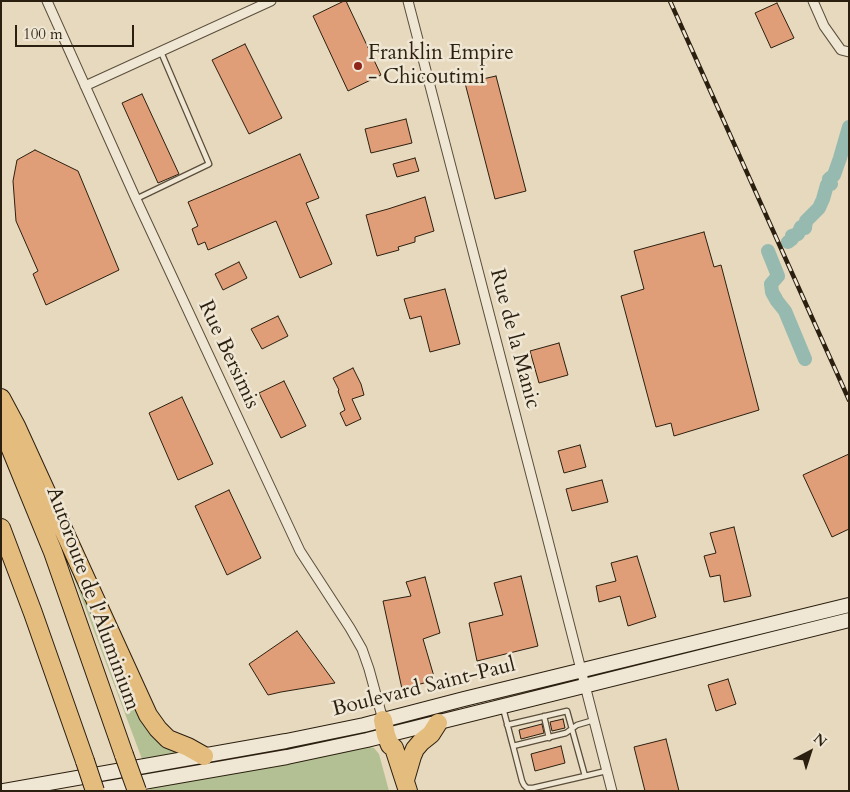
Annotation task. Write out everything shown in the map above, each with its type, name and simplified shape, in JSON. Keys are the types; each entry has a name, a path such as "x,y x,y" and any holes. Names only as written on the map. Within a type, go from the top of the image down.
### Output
{"highway":[{"path":"1,398 16,426 148,715 168,739 204,756"},
{"name":"Autoroute de l'Aluminium","path":"1,424 59,568 137,791"},
{"path":"1,528 33,613 94,791"},
{"path":"403,787 415,749 431,734 438,723"},
{"path":"386,733 394,748 403,787"}],"main road":[{"name":"Boulevard Saint-Paul","path":"4,791 303,738 386,733 581,670 849,604"},
{"name":"Boulevard Saint-Paul","path":"94,791 287,757 386,733 438,723 849,620"}],"street":[{"name":"Rue Bersimis","path":"47,1 136,199 300,551 362,649 386,733"},
{"path":"85,86 271,1"},
{"name":"Rue de la Manic","path":"408,1 612,791"},
{"path":"813,1 824,26 841,50 849,52"}],"lane":[{"path":"136,199 209,164 161,52"},
{"path":"503,706 522,781 527,788 607,771"},
{"path":"507,725 567,711 585,776"},
{"path":"544,716 550,738"},
{"path":"513,746 566,733 577,725 594,720"}],"green space":[{"path":"40,487 136,700 182,753 142,759"},
{"path":"366,746 374,748 379,754 389,791 150,791 149,787 221,776"}],"building":[{"path":"346,1 381,75 348,91 313,16"},
{"path":"777,3 794,38 771,48 755,13"},
{"path":"245,44 282,118 249,134 212,60"},
{"path":"496,76 526,191 495,199 465,83"},
{"path":"142,94 179,174 158,183 122,103"},
{"path":"406,119 412,143 371,153 365,129"},
{"path":"35,150 78,171 119,270 46,305 33,274 38,271 16,221 13,181 17,160"},
{"path":"300,154 319,198 306,203 332,264 300,278 276,221 208,250 205,242 198,245 192,229 198,226 188,202"},
{"path":"415,158 419,171 397,177 393,164"},
{"path":"425,197 434,231 415,237 415,242 398,247 399,250 377,256 366,215"},
{"path":"704,232 714,267 721,265 759,410 674,436 671,423 656,427 621,296 644,289 634,251"},
{"path":"239,262 247,278 223,290 215,274"},
{"path":"445,289 460,344 430,352 421,316 410,319 404,299"},
{"path":"278,316 288,336 262,349 251,329"},
{"path":"559,343 568,375 539,383 530,351"},
{"path":"353,368 364,395 352,399 361,419 346,426 340,413 345,410 333,378"},
{"path":"284,381 306,426 281,438 259,393"},
{"path":"182,397 213,464 178,480 149,413"},
{"path":"580,445 586,467 564,473 558,451"},
{"path":"849,454 849,529 832,537 803,475"},
{"path":"602,480 608,502 572,511 566,489"},
{"path":"229,490 261,558 227,575 195,506"},
{"path":"734,527 751,596 724,602 720,575 710,577 704,556 716,553 710,533"},
{"path":"637,556 656,617 628,626 620,596 599,602 596,586 616,581 611,563"},
{"path":"521,576 538,646 477,661 469,623 503,615 494,583"},
{"path":"425,577 440,633 423,639 435,680 402,689 383,601 411,596 406,582"},
{"path":"297,631 335,683 268,695 249,664"},
{"path":"728,679 736,704 716,711 708,685"},
{"path":"563,719 565,728 552,731 550,722"},
{"path":"542,724 544,733 521,739 519,730"},
{"path":"666,739 679,791 645,791 634,747"},
{"path":"561,746 565,763 535,771 531,754"}],"waterway":[{"path":"788,242 792,239 792,236 798,234 801,227 805,228 806,221 819,208 827,185 831,184 829,179 834,175 849,127"},
{"path":"768,251 778,276 771,284 772,292 785,311 805,359"}],"railway":[{"path":"670,1 849,400"}],"place":[{"name":"Franklin Empire - Chicoutimi","path":"358,66"}]}
